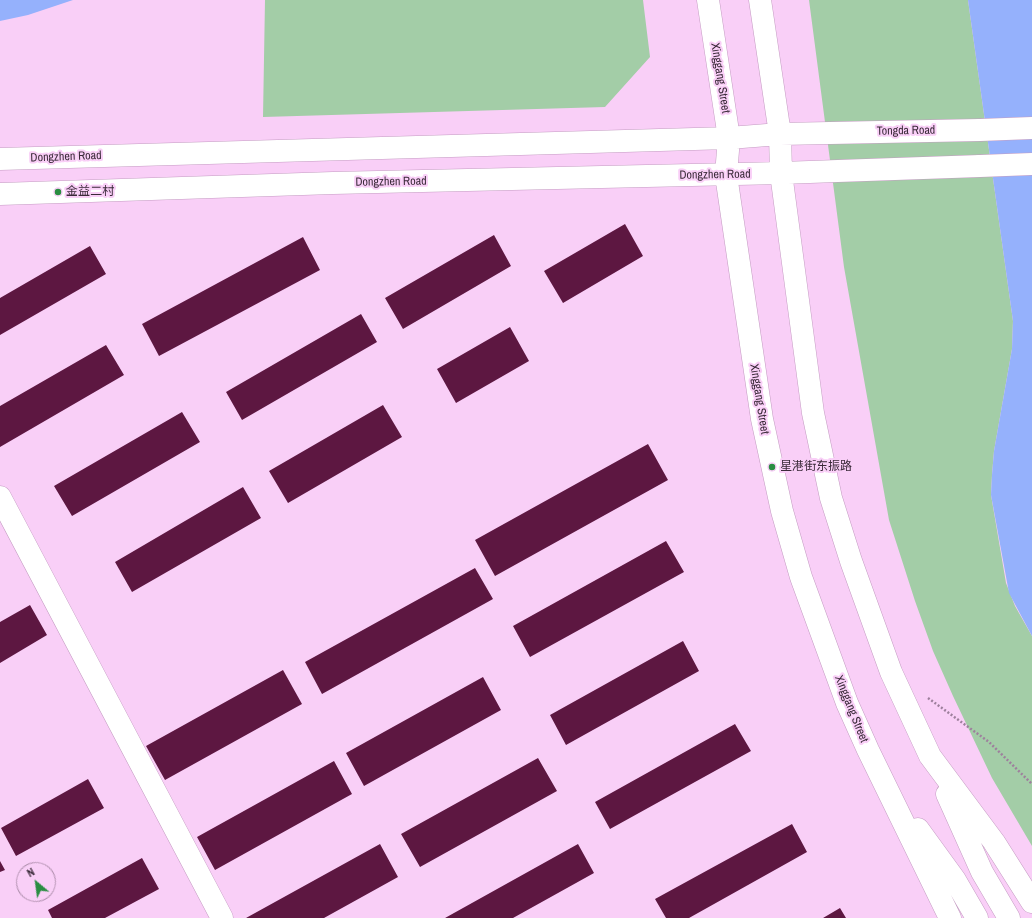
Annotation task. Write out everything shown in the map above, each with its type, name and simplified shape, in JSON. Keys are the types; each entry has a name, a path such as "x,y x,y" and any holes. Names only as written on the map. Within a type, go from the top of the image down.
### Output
{"main road":[{"name":"Xinggang Street","path":"708,0 729,138 726,175 762,419 782,511 801,577 847,703 868,750 950,918"},
{"path":"760,0 780,134 781,173 813,413 832,498 851,560 892,672 982,872 1009,918"},
{"name":"Tongda Road","path":"780,134 1032,128"},
{"name":"Dongzhen Road","path":"0,159 729,138 780,134"},
{"path":"781,173 1032,164"},
{"name":"Dongzhen Road","path":"0,194 326,184 781,173"},
{"path":"0,497 222,918"},
{"path":"930,756 994,842 1032,902"},
{"name":"Xinggang Street","path":"884,781 955,880 977,918"}],"path":[{"path":"924,695 989,742 1032,784"}],"green space":[{"path":"265,0 643,0 650,57 605,107 263,117"},
{"path":"809,0 968,0 1013,321 1012,349 994,451 991,495 1006,583 1015,606 1032,636 1032,846 992,778 933,651 889,520 844,267"}],"water":[{"path":"0,0 73,0 28,15 0,21"},
{"path":"968,0 1032,0 1032,636 1009,593 991,495 994,451 1012,349 1013,321"}],"building":[{"path":"625,224 643,256 563,303 544,271"},
{"path":"494,235 511,266 403,329 385,298"},
{"path":"303,237 320,270 159,356 142,324"},
{"path":"90,246 106,274 0,335 0,298"},
{"path":"361,314 377,342 242,420 226,392"},
{"path":"510,327 529,361 456,403 437,369"},
{"path":"106,345 124,375 0,447 0,406"},
{"path":"383,405 402,437 288,503 269,471"},
{"path":"182,412 200,442 72,516 54,486"},
{"path":"648,444 668,480 495,576 475,540"},
{"path":"243,487 261,518 132,592 115,562"},
{"path":"666,541 684,572 530,657 513,626"},
{"path":"475,568 493,599 322,694 305,662"},
{"path":"30,605 47,635 0,663 0,622"},
{"path":"683,641 699,671 566,745 550,715"},
{"path":"283,670 302,704 165,780 146,746"},
{"path":"483,677 501,710 364,786 346,753"},
{"path":"735,724 751,751 610,829 595,802"},
{"path":"538,758 557,791 420,867 401,834"},
{"path":"334,761 352,794 215,870 197,837"},
{"path":"88,779 104,808 16,856 1,828"},
{"path":"792,824 807,852 689,918 666,918 655,899"},
{"path":"380,844 398,877 324,918 246,918"},
{"path":"578,844 594,873 513,918 445,918"},
{"path":"142,858 159,889 105,918 52,918 48,910"},
{"path":"0,861 5,870 0,872"},
{"path":"840,908 846,918 823,918"}],"place":[{"name":"金益二村","path":"58,192"},
{"name":"星港街东振路","path":"772,467"}]}
